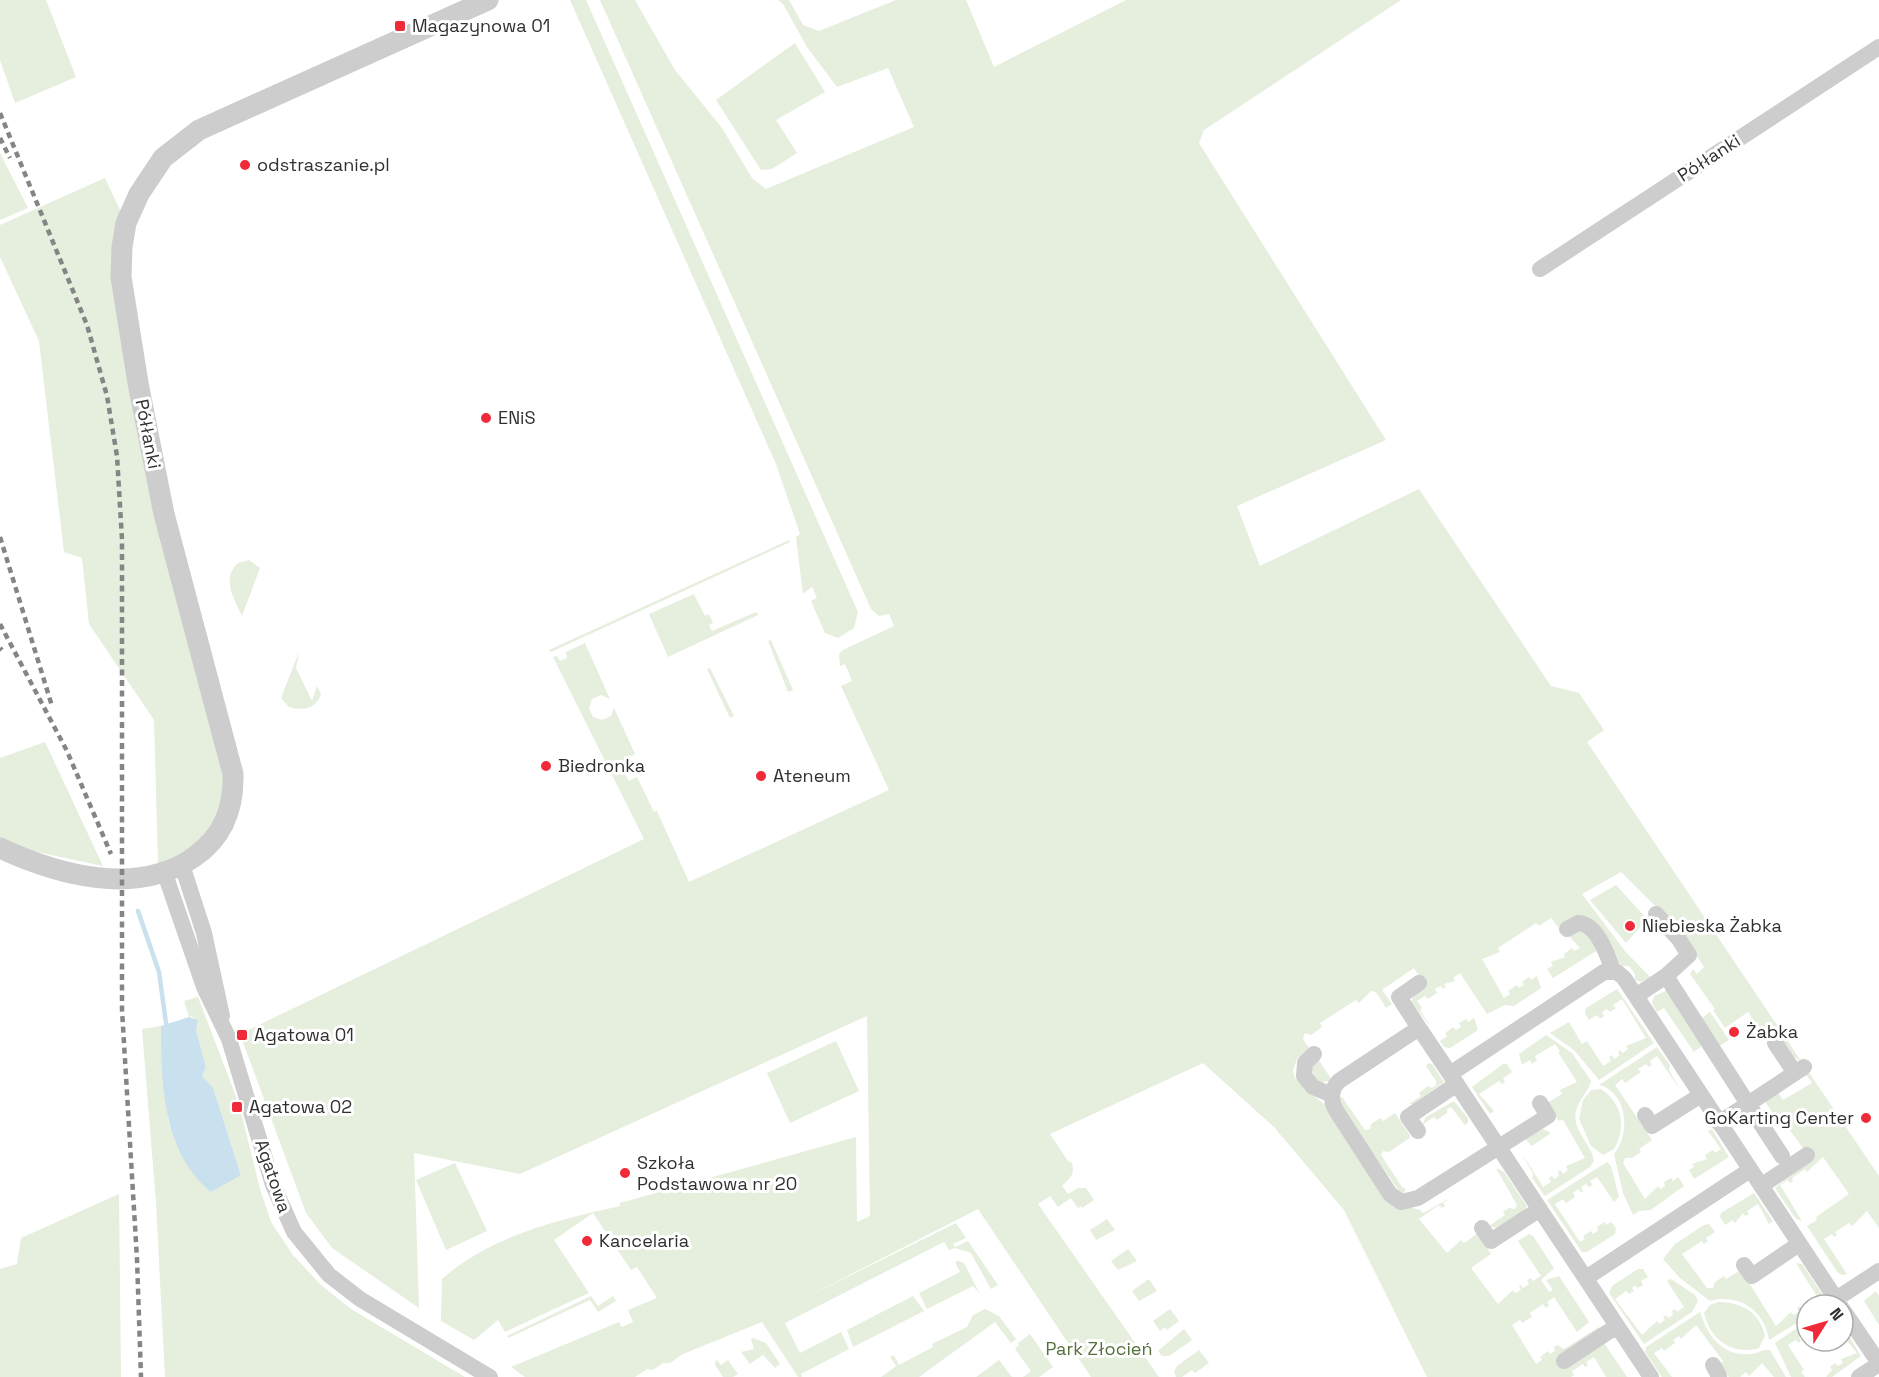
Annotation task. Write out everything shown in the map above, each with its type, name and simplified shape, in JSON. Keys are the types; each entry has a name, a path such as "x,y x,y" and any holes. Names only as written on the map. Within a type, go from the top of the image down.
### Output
{"street":[{"name":"Półłanki","path":"174,870 210,844 227,819 232,804 233,774 170,540 147,433 121,277 126,223 139,194 156,166 172,149 199,129 485,1"},
{"name":"Półłanki","path":"1540,269 1879,47"},
{"path":"0,848 33,863 76,875 128,878 174,870"},
{"name":"Agatowa","path":"174,870 204,933 221,1000 223,1022 273,1185 286,1217 304,1245 329,1275 360,1299 490,1377"},
{"path":"1635,996 1693,959 1656,914"},
{"path":"1567,929 1578,923 1587,926 1604,948 1613,971 1624,978 1832,1293"},
{"path":"1418,1131 1404,1111 1454,1079 1597,976 1613,971"},
{"path":"1666,976 1782,1156"},
{"path":"1419,983 1399,997 1652,1377"},
{"path":"1419,1028 1339,1081 1332,1095 1334,1106 1342,1121 1390,1194 1401,1202 1418,1198 1548,1116"},
{"path":"1719,1123 1799,1070 1775,1043"},
{"path":"1314,1054 1305,1063 1304,1076 1313,1087 1332,1095"},
{"path":"1653,1126 1701,1095"},
{"path":"1761,1186 1807,1155"},
{"path":"1586,1278 1750,1170"},
{"path":"1482,1228 1491,1241 1540,1209"},
{"path":"1751,1276 1799,1244"},
{"path":"1854,1293 1879,1271"},
{"path":"1564,1361 1617,1326"},
{"path":"1855,1327 1879,1363 1859,1377"}],"green space":[{"path":"0,0 46,0 76,77 15,103 0,60"},
{"path":"570,0 586,0 858,612 854,628 838,638 825,633 811,601 817,598 812,587 803,594 796,537 800,534 776,464"},
{"name":"Park Złocień","path":"600,0 635,0 675,70 722,128 752,178 766,189 914,127 888,68 837,87 807,47 783,4 778,0 789,0 803,25 819,31 896,0 966,0 994,67 1126,0 1401,0 1204,130 1199,143 1386,440 1237,506 1260,566 1419,489 1551,686 1579,693 1604,730 1587,742 1801,1061 1770,1044 1748,1012 1725,1028 1713,1010 1715,1009 1690,974 1693,969 1697,974 1704,967 1681,932 1621,872 1582,894 1625,951 1650,977 1641,982 1635,980 1635,974 1629,966 1621,966 1588,917 1577,915 1558,927 1551,918 1539,926 1536,923 1498,948 1500,952 1482,959 1504,998 1510,994 1508,991 1517,985 1519,988 1524,985 1522,982 1529,977 1531,980 1537,976 1541,988 1514,1006 1505,1005 1487,1014 1460,973 1453,978 1455,981 1444,984 1446,987 1443,989 1441,986 1435,989 1437,993 1428,999 1425,996 1417,1001 1430,1026 1411,1002 1421,979 1414,968 1382,990 1392,1004 1386,1008 1376,992 1371,991 1359,1003 1356,1000 1320,1023 1322,1027 1311,1035 1305,1033 1303,1039 1309,1048 1297,1059 1293,1070 1295,1078 1327,1106 1412,1208 1423,1213 1452,1197 1443,1203 1445,1206 1442,1208 1439,1205 1419,1219 1447,1253 1461,1240 1464,1243 1478,1233 1491,1254 1471,1268 1498,1304 1513,1290 1515,1293 1521,1290 1519,1286 1523,1288 1529,1284 1527,1280 1531,1278 1533,1281 1541,1276 1518,1241 1529,1234 1533,1236 1554,1268 1541,1280 1549,1292 1553,1290 1546,1280 1559,1276 1589,1322 1577,1332 1554,1297 1547,1302 1549,1305 1546,1308 1543,1304 1530,1313 1532,1317 1522,1323 1520,1320 1512,1325 1536,1364 1542,1360 1540,1357 1548,1351 1550,1354 1555,1351 1554,1347 1557,1345 1564,1349 1599,1327 1604,1343 1627,1377 1606,1377 1594,1357 1586,1362 1588,1365 1585,1367 1583,1364 1572,1371 1574,1375 1571,1377 1427,1377 1344,1210 1274,1127 1203,1063 1050,1134 1073,1167 1072,1173 1062,1186 1068,1194 1078,1188 1086,1188 1094,1200 1078,1208 1071,1198 1058,1207 1050,1196 1038,1204 1159,1377 1091,1377 978,1209 805,1298 956,1223 966,1238 953,1244 955,1247 968,1241 998,1285 991,1289 971,1253 955,1248 949,1250 944,1242 785,1323 800,1353 841,1332 849,1349 801,1374 802,1377 798,1377 762,1322 683,1354 670,1363 663,1363 653,1370 647,1369 635,1377 525,1377 511,1367 619,1322 622,1327 633,1322 628,1310 657,1298 637,1267 631,1270 593,1213 554,1240 589,1293 505,1332 498,1320 474,1340 441,1321 442,1279 461,1264 503,1241 572,1217 620,1206 620,1203 856,1137 857,1222 870,1216 867,1016 520,1174 414,1153 419,1308 332,1248 306,1213 240,1034 644,839 610,771 630,762 633,768 624,771 629,781 637,777 654,812 657,811 689,882 889,790 841,686 852,681 845,664 840,666 839,654 894,626 889,614 879,616 871,609"},
{"path":"795,43 825,92 776,120 797,153 772,169 761,170 716,100"},
{"path":"0,153 28,208 0,220"},
{"path":"105,178 121,212 151,490 224,782 218,813 205,834 196,843 158,864 154,720 89,624 82,558 64,552 39,341 0,257 0,225"},
{"path":"789,540 790,542 551,652 549,650"},
{"path":"249,560 260,568 242,616 233,596 230,576 238,563"},
{"path":"694,594 705,616 709,614 713,623 709,625 712,631 756,612 758,615 668,657 649,614"},
{"path":"771,640 793,690 788,692 768,641"},
{"path":"585,643 610,699 601,695 592,699 589,708 593,717 602,720 611,716 614,708 635,754 609,769 553,657 557,656 560,661 567,658 566,652"},
{"path":"299,652 296,668 312,701 317,686 321,694 316,703 304,709 289,707 281,698"},
{"path":"710,668 734,716 730,718 707,669"},
{"path":"45,742 103,866 28,850 0,838 0,758"},
{"path":"1616,885 1647,919 1626,943 1590,900"},
{"path":"1580,931 1585,933 1598,950 1553,978 1547,969 1553,966 1551,962 1565,957 1564,954 1572,948 1574,951 1580,948 1569,936"},
{"path":"1617,989 1654,1043 1599,1080 1574,1050 1550,1033 1569,1022 1582,1044 1587,1041 1603,1066 1611,1061 1609,1057 1612,1055 1614,1059 1620,1055 1618,1052 1620,1050 1623,1053 1628,1049 1626,1046 1646,1038 1622,999 1613,1005 1616,1008 1610,1012 1607,1009 1602,1012 1604,1016 1600,1019 1597,1015 1589,1020 1585,1014 1586,1008"},
{"path":"1668,990 1702,1046 1694,1052 1664,1008 1657,1012 1652,1003 1654,996"},
{"path":"198,997 237,1099 233,1101 237,1113 241,1112 260,1189 271,1222 293,1255 321,1285 351,1309 465,1377 165,1377 156,1203 142,1029 161,1026 161,1050 169,1123 204,1186 211,1192 241,1174 213,1089 202,1076 206,1067 195,1031 198,1024 192,1016 189,1017 184,1001"},
{"path":"1710,1012 1729,1040 1718,1047 1702,1018"},
{"path":"1474,1018 1478,1030 1450,1048 1444,1047 1440,1041 1447,1036 1445,1033 1453,1027 1456,1030 1461,1027 1459,1023 1466,1019 1468,1022"},
{"path":"1546,1035 1572,1053 1591,1081 1577,1107 1576,1118 1579,1131 1594,1161 1590,1167 1545,1196 1532,1178 1533,1174 1521,1152 1543,1187 1551,1182 1549,1178 1552,1176 1554,1179 1559,1176 1560,1170 1563,1174 1568,1170 1566,1166 1585,1158 1563,1120 1559,1121 1547,1103 1562,1094 1560,1090 1577,1082 1558,1052 1560,1051 1555,1044 1535,1056 1537,1060 1532,1064 1530,1060 1522,1065 1519,1054"},
{"path":"836,1041 859,1091 790,1123 767,1073"},
{"path":"1657,1047 1670,1065 1669,1070 1681,1091 1657,1056 1650,1061 1652,1065 1649,1067 1646,1064 1638,1069 1641,1072 1625,1083 1622,1079 1615,1085 1652,1140 1639,1149 1641,1152 1632,1158 1625,1158 1623,1163 1645,1199 1658,1186 1660,1189 1665,1186 1664,1182 1671,1178 1673,1181 1678,1177 1684,1186 1651,1210 1639,1211 1633,1215 1623,1193 1614,1154 1623,1136 1624,1115 1616,1096 1609,1089 1599,1085"},
{"path":"1318,1059 1332,1080 1321,1083 1313,1077 1312,1066"},
{"path":"1428,1063 1432,1064 1444,1082 1413,1104 1409,1104 1421,1096 1419,1093 1428,1086 1432,1088 1436,1085 1436,1081 1426,1066"},
{"path":"1503,1064 1507,1064 1512,1072 1503,1078 1505,1082 1502,1084 1499,1081 1479,1094 1494,1111 1490,1114 1472,1087"},
{"path":"1808,1071 1879,1176 1879,1228 1867,1211 1852,1226 1849,1223 1835,1232 1837,1235 1834,1237 1832,1234 1824,1239 1847,1274 1843,1275 1838,1273 1807,1226 1849,1194 1823,1157 1807,1172 1805,1169 1792,1178 1793,1181 1790,1183 1788,1180 1780,1185 1802,1221 1796,1219 1775,1188 1812,1160 1788,1128 1784,1130 1764,1100 1777,1091 1783,1100 1812,1083 1805,1073"},
{"path":"1601,1089 1618,1108 1621,1124 1614,1149 1603,1155 1591,1146 1579,1119 1583,1100 1591,1090"},
{"path":"1338,1097 1342,1097 1365,1130 1370,1129 1371,1124 1380,1118 1383,1121 1395,1113 1411,1137 1389,1152 1383,1151 1381,1155 1402,1187 1406,1189 1402,1195 1341,1108"},
{"path":"1454,1101 1468,1118 1468,1123 1465,1125 1451,1107 1437,1120 1434,1117 1422,1125 1426,1117"},
{"path":"1543,1129 1551,1133 1532,1146 1525,1139"},
{"path":"1712,1129 1729,1157 1694,1179 1689,1170 1694,1167 1692,1164 1707,1159 1705,1155 1713,1150 1715,1153 1721,1149 1708,1131"},
{"path":"1607,1162 1611,1166 1619,1197 1614,1202 1597,1177 1590,1181 1593,1185 1589,1187 1586,1184 1581,1187 1583,1191 1581,1193 1578,1189 1573,1193 1575,1197 1566,1203 1563,1199 1555,1204 1580,1242 1585,1239 1583,1236 1591,1231 1593,1234 1598,1231 1597,1227 1604,1222 1606,1225 1611,1222 1616,1228 1615,1234 1587,1252 1582,1252 1547,1200"},
{"path":"455,1163 487,1231 446,1250 416,1180"},
{"path":"1496,1168 1504,1172 1527,1206 1524,1212 1496,1228 1489,1226 1505,1215 1503,1212 1509,1208 1515,1209 1517,1205"},
{"path":"1754,1193 1773,1221 1769,1224 1758,1204 1747,1211 1749,1214 1745,1216 1743,1213 1735,1223 1733,1220 1725,1225 1720,1217 1721,1213"},
{"path":"119,1194 121,1377 0,1377 0,1269 17,1264 21,1238"},
{"path":"1107,1219 1115,1230 1096,1240 1090,1230"},
{"path":"1709,1224 1715,1232 1706,1238 1708,1241 1704,1244 1702,1241 1682,1254 1707,1288 1713,1288 1715,1282 1724,1276 1726,1279 1741,1270 1776,1326 1791,1312 1795,1314 1795,1324 1769,1340 1762,1321 1749,1307 1731,1300 1710,1301 1680,1278 1663,1259 1675,1244"},
{"path":"1128,1249 1137,1261 1118,1270 1111,1261"},
{"path":"955,1262 964,1263 980,1294 973,1286 927,1309 919,1293 960,1272"},
{"path":"1796,1263 1802,1264 1821,1293 1815,1293"},
{"path":"1638,1269 1643,1269 1648,1277 1641,1281 1643,1285 1637,1288 1635,1285 1632,1288 1634,1291 1629,1294 1626,1291 1615,1299 1642,1335 1657,1321 1659,1324 1665,1320 1663,1317 1666,1315 1668,1318 1673,1315 1672,1311 1675,1309 1677,1312 1684,1307 1667,1281 1671,1279 1695,1295 1698,1301 1692,1312 1644,1344 1609,1293 1612,1286"},
{"path":"1149,1279 1157,1291 1139,1301 1132,1291"},
{"path":"1876,1291 1879,1296 1879,1325 1864,1301"},
{"path":"591,1296 598,1306 613,1296 616,1301 598,1312 590,1300 508,1338 507,1336"},
{"path":"913,1296 924,1311 853,1347 847,1330"},
{"path":"1718,1302 1742,1306 1754,1315 1765,1336 1759,1348 1740,1350 1717,1338 1711,1331 1704,1313 1710,1305"},
{"path":"985,1309 999,1316 1016,1339 1011,1343 995,1322 919,1377 881,1377 896,1366 890,1357 894,1355 899,1365 933,1347 932,1344 967,1327 973,1315"},
{"path":"1170,1309 1179,1321 1167,1330 1165,1327 1160,1331 1153,1321"},
{"path":"1700,1312 1707,1330 1718,1344 1725,1349 1742,1354 1770,1350 1786,1377 1774,1377 1762,1363 1749,1376 1746,1372 1740,1377 1729,1377 1720,1364 1723,1361 1696,1325 1681,1339 1679,1336 1673,1340 1675,1343 1664,1351 1662,1348 1654,1353 1672,1377 1662,1377 1645,1352 1646,1347"},
{"path":"1184,1329 1192,1340 1169,1356 1162,1356 1158,1351"},
{"path":"1795,1329 1795,1341 1788,1345 1804,1370 1801,1372 1805,1377 1791,1377 1775,1343"},
{"path":"1030,1334 1053,1367 1039,1377 1023,1377 1031,1371 1015,1349 1018,1343"},
{"path":"751,1339 766,1343 780,1364 775,1368 763,1355 750,1364 741,1352 754,1349"},
{"path":"1855,1346 1861,1356 1832,1377 1826,1377 1832,1370 1830,1367 1835,1363 1838,1366 1843,1363 1841,1359 1857,1353"},
{"path":"1199,1350 1209,1363 1195,1373 1192,1370 1182,1377 1176,1377 1174,1372 1177,1366"},
{"path":"716,1359 721,1365 728,1360 738,1374 733,1377 723,1377 715,1365"},
{"path":"999,1360 1012,1377 976,1377"}],"water":[{"path":"189,1017 198,1020 196,1031 206,1067 202,1076 213,1088 241,1175 211,1192 195,1176 183,1158 174,1137 164,1093 161,1026"}],"waterway":[{"path":"138,911 159,972 166,1023"}],"railway":[{"path":"0,113 87,325 107,396 117,456 122,539 122,1010 137,1259 141,1377"},
{"path":"0,138 10,158"},
{"path":"0,537 52,706"},
{"path":"0,624 67,751 111,854"}],"place":[{"name":"Magazynowa 01","path":"400,26"},
{"name":"odstraszanie.pl","path":"245,165"},
{"name":"ENiS","path":"486,418"},
{"name":"Biedronka","path":"546,766"},
{"name":"Ateneum","path":"761,776"},
{"name":"Niebieska Żabka","path":"1630,926"},
{"name":"Żabka","path":"1734,1032"},
{"name":"Agatowa 01","path":"242,1035"},
{"name":"Agatowa 02","path":"237,1107"},
{"name":"GoKarting Center","path":"1866,1118"},
{"name":"Szkoła Podstawowa nr 20","path":"625,1173"},
{"name":"Kancelaria","path":"587,1241"}]}
